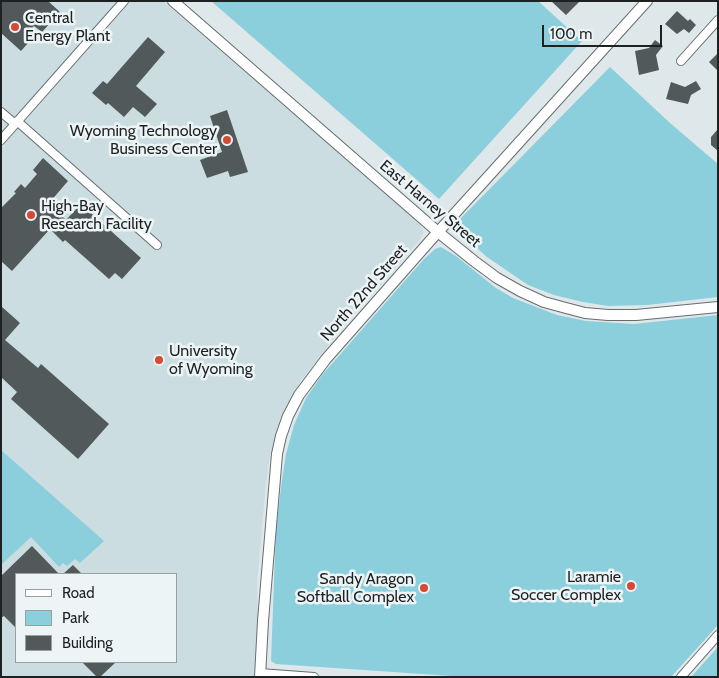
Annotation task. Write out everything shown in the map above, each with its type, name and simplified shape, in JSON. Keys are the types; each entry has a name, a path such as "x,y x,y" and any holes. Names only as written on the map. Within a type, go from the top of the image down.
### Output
{"street":[{"path":"1,140 124,1"},
{"name":"East Harney Street","path":"173,1 438,232 497,278 520,291 544,302 586,313 608,315 636,315 718,307"},
{"name":"North 22nd Street","path":"260,675 277,454 288,416 299,395 312,376 438,232 647,1"},
{"path":"681,61 718,20"},
{"path":"1,112 157,245"},
{"path":"680,677 718,636"},
{"path":"260,675 314,677"}],"shaded area":[{"name":"University of Wyoming","path":"1,1 163,1 419,222 424,232 419,241 334,338 300,382 285,408 270,455 257,584 260,673 300,677 1,677"}],"green space":[{"path":"211,1 538,1 582,41 439,199"},
{"path":"610,67 670,123 718,164 718,297 647,305 608,306 554,295 528,285 487,257 461,234 458,226 461,218"},
{"path":"441,247 456,256 496,288 513,298 557,315 586,321 634,324 718,315 718,625 671,677 466,677 276,664 271,661 276,529 286,454 294,425 306,398 322,375 424,259 435,249"},
{"path":"1,450 104,541 80,563 75,559 67,566 63,563 59,567 31,537 1,565"},
{"path":"718,647 718,677 691,677"}],"building":[{"name":"Central Energy Plant","path":"3,1 48,1 60,12 42,32 34,26 24,37 29,42 21,51 1,33 1,4"},
{"path":"551,1 580,1 566,15"},
{"path":"677,11 688,21 690,19 696,25 689,33 684,29 677,34 665,24"},
{"path":"148,37 165,52 136,86 157,104 145,117 133,107 124,117 108,103 106,105 92,93 103,81 107,84"},
{"path":"655,40 663,46 656,55 659,70 639,75 635,51 649,48"},
{"path":"718,53 718,71 709,62"},
{"path":"696,81 701,89 691,95 688,104 666,99 671,82 685,87"},
{"name":"Wyoming Technology Business Center","path":"227,110 248,172 230,177 228,171 207,178 200,160 222,152 210,116"},
{"path":"718,129 718,151 711,145 711,137"},
{"name":"High-Bay Research Facility","path":"43,158 68,181 50,202 54,206 52,207 66,220 81,204 141,258 122,279 115,273 109,279 65,240 63,242 50,229 12,271 1,261 1,208 16,193 14,192 21,184 25,188 37,174 33,170"},
{"path":"1,306 20,323 5,340 38,368 41,364 109,424 78,459 11,399 17,392 1,377"},
{"path":"32,546 58,573 15,573 15,627 4,616 1,618 1,576"},
{"path":"73,565 81,573 64,573"},
{"path":"83,663 115,663 100,677 97,677"}],"place":[{"name":"Central Energy Plant","path":"15,27"},
{"name":"Wyoming Technology Business Center","path":"227,140"},
{"name":"High-Bay Research Facility","path":"31,215"},
{"name":"University of Wyoming","path":"159,360"},
{"name":"Laramie Soccer Complex","path":"631,586"},
{"name":"Sandy Aragon Softball Complex","path":"424,588"}]}
